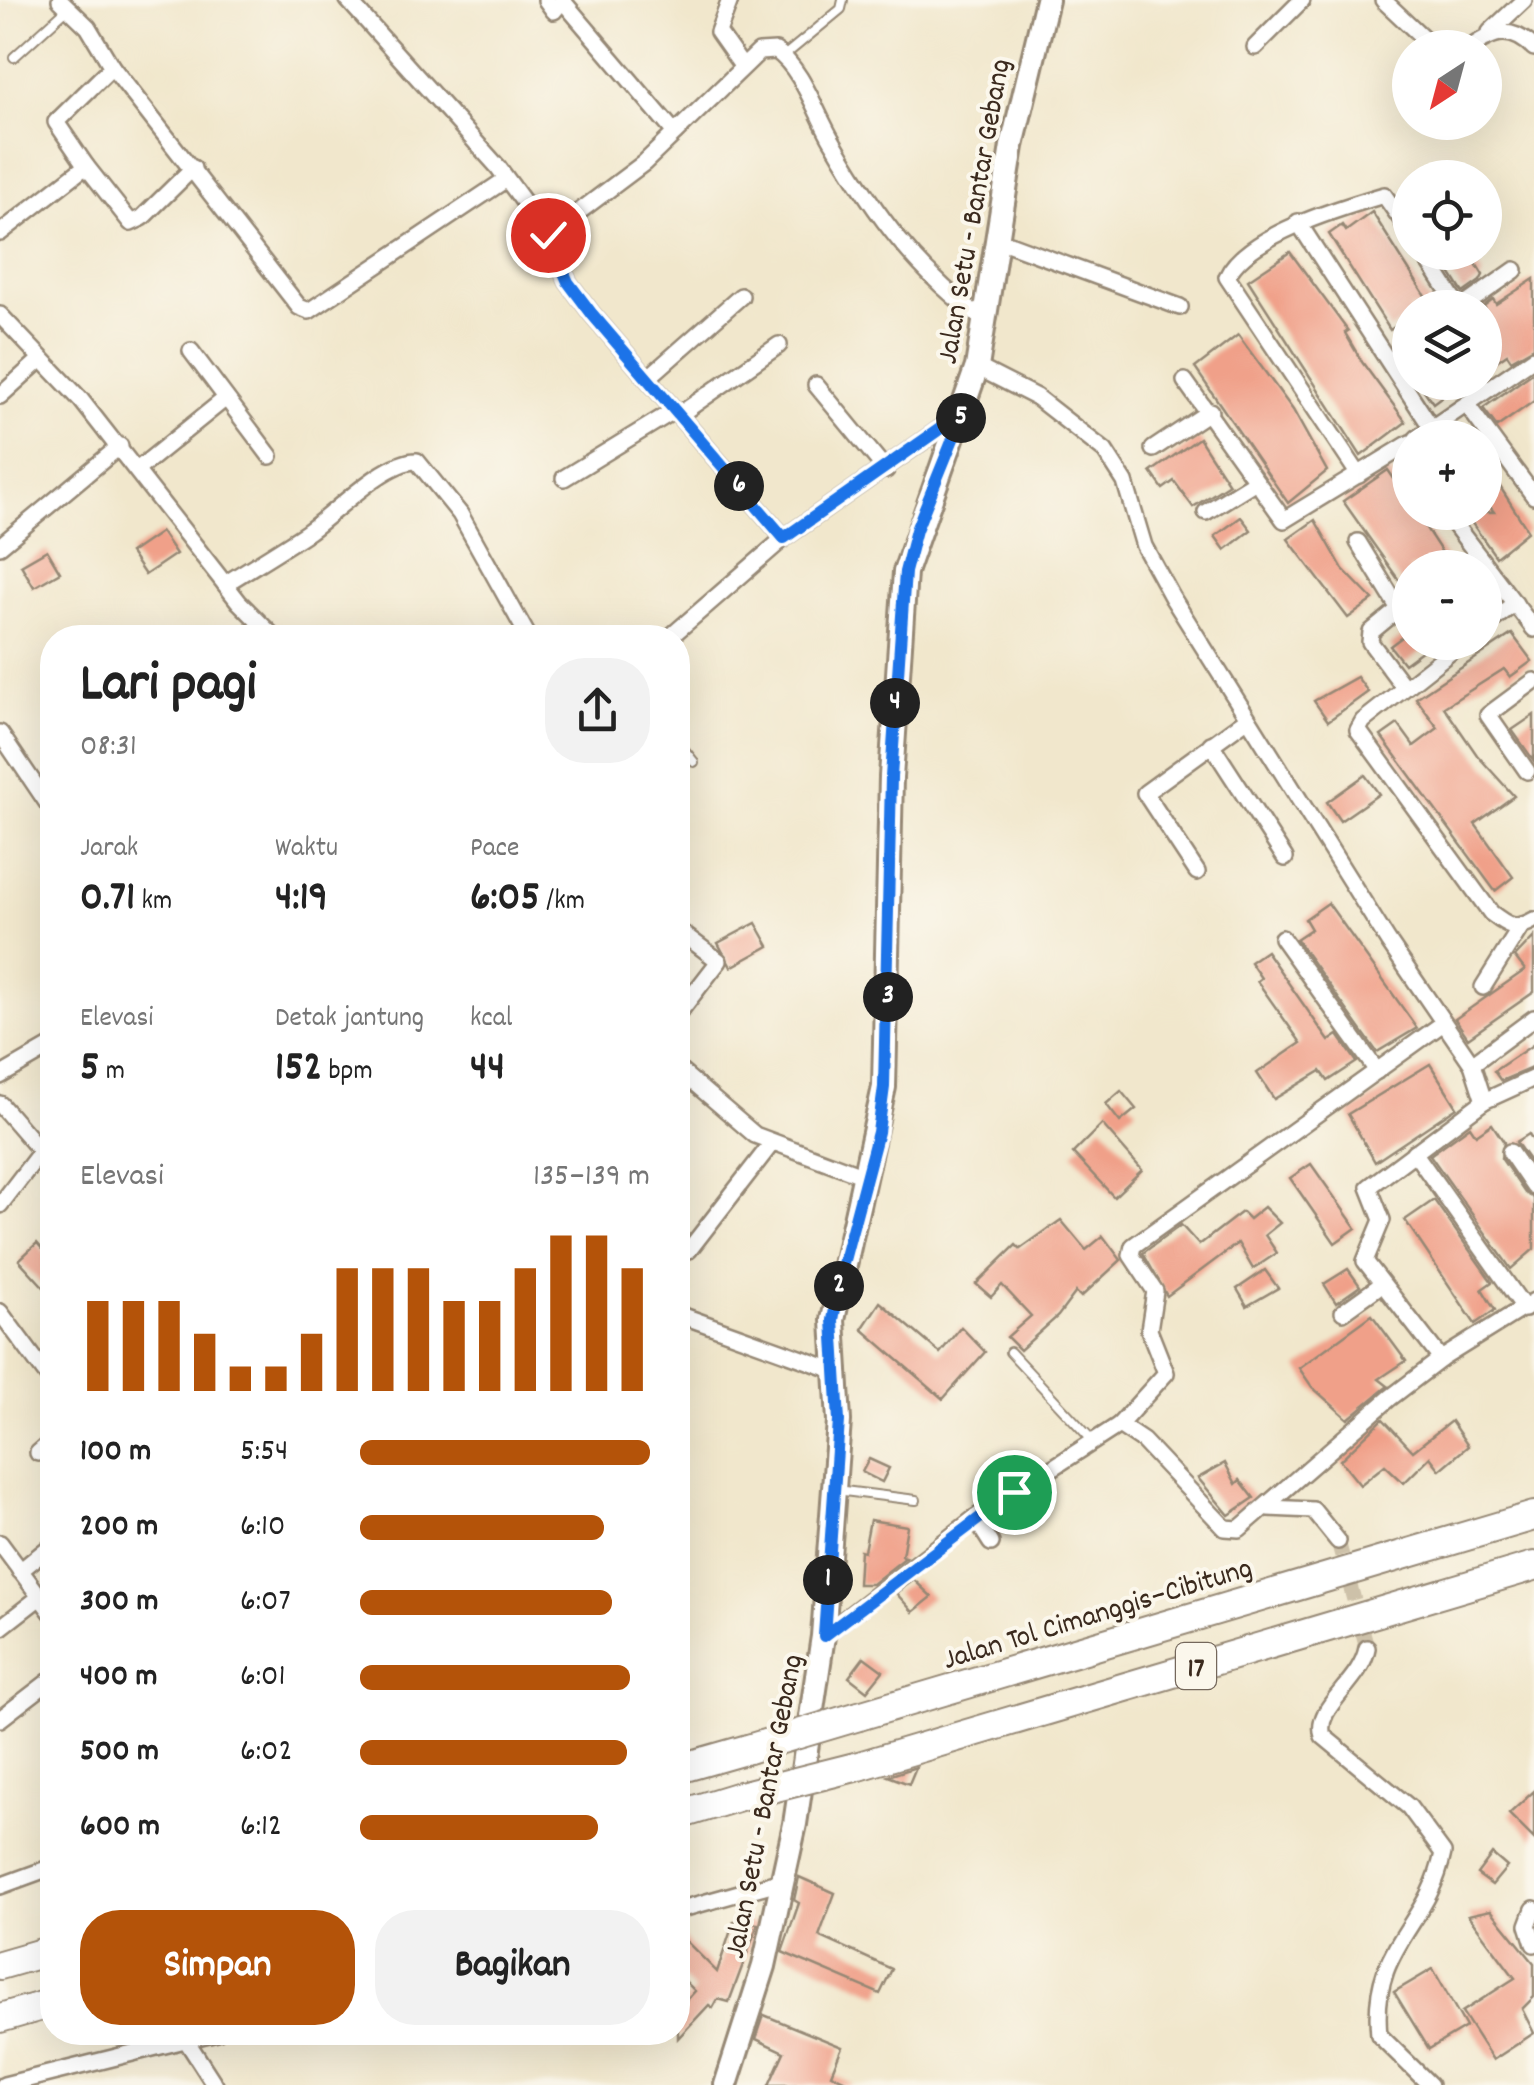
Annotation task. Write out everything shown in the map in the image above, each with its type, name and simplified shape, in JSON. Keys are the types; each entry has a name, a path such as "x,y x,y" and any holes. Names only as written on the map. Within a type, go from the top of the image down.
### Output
{"highway":[{"name":"Jalan Tol Cimanggis–Cibitung","path":"690,1766 1534,1516"},
{"name":"17","path":"690,1811 858,1766 1534,1566"},
{"path":"0,1965 40,1953"},
{"path":"0,2018 40,2006"}],"main road":[{"name":"Jalan Setu - Bantar Gebang","path":"726,2085 764,1966 807,1760 824,1636 836,1490 833,1320 843,1264 867,1177 885,1072 891,777 905,572 916,530 964,412 976,367 987,322 996,239 1025,78 1047,0"}],"street":[{"path":"348,0 505,180 548,235 568,282 784,538"},
{"path":"546,0 554,11 562,0 675,133"},
{"path":"730,0 718,32 742,66"},
{"path":"1255,47 1302,0"},
{"path":"1382,0 1414,30"},
{"path":"1492,30 1524,0"},
{"path":"64,4 88,27 112,67 299,307 309,311 505,180"},
{"path":"1502,34 1516,32 1534,48"},
{"path":"548,235 644,163 742,66 760,52 776,51 784,56 899,246 951,297 987,322"},
{"path":"112,67 56,122 131,223 142,218 193,168"},
{"path":"0,233 86,166"},
{"path":"1360,475 1227,281 1236,264 1298,222 1384,194 1392,206"},
{"path":"1298,222 1427,420"},
{"path":"996,239 1180,307"},
{"path":"1486,290 1515,270"},
{"path":"648,378 741,296"},
{"path":"0,315 120,446 225,584 263,625"},
{"path":"564,478 677,413 779,345"},
{"path":"191,350 270,456"},
{"path":"1442,420 1534,358"},
{"path":"0,396 41,359"},
{"path":"976,367 1036,397 1105,450 1125,482 1144,546 1247,719 1442,1024 1472,1064 1484,1101"},
{"path":"1186,381 1284,520 1392,455"},
{"path":"816,385 886,470"},
{"path":"138,469 226,398"},
{"path":"1467,405 1534,496"},
{"path":"684,625 784,538 964,412"},
{"path":"1153,449 1210,412"},
{"path":"0,546 120,446"},
{"path":"225,584 308,532 390,471 406,461 417,461 460,514 523,625"},
{"path":"1206,512 1256,481"},
{"path":"1459,530 1534,629"},
{"path":"1358,542 1398,609 1370,632 1370,642 1404,687"},
{"path":"1502,613 1515,603"},
{"path":"1439,660 1358,730 1491,913 1508,927 1527,924"},
{"path":"1527,771 1488,715 1534,680"},
{"path":"1197,872 1145,795 1247,719"},
{"path":"1212,744 1286,858"},
{"path":"3,745 40,794"},
{"path":"1483,988 1527,924"},
{"path":"1282,938 1377,1070"},
{"path":"690,939 719,962 690,999"},
{"path":"1472,1064 1534,1018"},
{"path":"824,1636 975,1518 1119,1425 1166,1373 1149,1330 1155,1290 1131,1255 1133,1246 1254,1164 1442,1024"},
{"path":"0,1076 40,1053"},
{"path":"1440,1359 1365,1261 1382,1220 1370,1184 1484,1101 1534,1078"},
{"path":"690,1079 755,1135 867,1177"},
{"path":"0,1104 39,1149 0,1205"},
{"path":"690,1249 772,1144"},
{"path":"1119,1425 1143,1441 1229,1530 1239,1529 1268,1508 1338,1441 1440,1359 1530,1305 1414,1152"},
{"path":"1510,1152 1534,1187"},
{"path":"0,1172 13,1184"},
{"path":"1343,1312 1382,1284"},
{"path":"0,1312 40,1366"},
{"path":"690,1318 836,1371"},
{"path":"1268,1508 1313,1510 1338,1541"},
{"path":"975,1518 991,1542"},
{"path":"0,1543 40,1597 0,1628"},
{"path":"20,1571 40,1555"},
{"path":"1367,1648 1359,1674 1323,1712 1319,1724 1323,1736 1409,1807 1443,1853 1428,1892 1384,1967 1378,1990 1379,2035 1430,2085"},
{"path":"0,1719 40,1689"},
{"path":"0,1886 40,1871"},
{"path":"690,1907 782,1881"},
{"path":"1534,1908 1528,1925 1534,1944"},
{"path":"4,2085 166,2045"},
{"path":"189,2045 215,2085"}],"lane":[{"path":"784,56 841,9 843,0"},
{"path":"14,57 64,4"},
{"path":"690,757 694,762"},
{"path":"1010,1352 1092,1441"},
{"path":"836,1490 916,1500"}],"building":[{"path":"1372,212 1392,243 1392,270 1409,270 1422,290 1392,290 1390,330 1329,234 1342,225 1346,231"},
{"path":"1290,252 1348,331 1345,333 1362,362 1405,420 1392,420 1392,433 1361,456 1248,280"},
{"path":"1448,270 1480,270 1483,275 1480,281 1461,290"},
{"path":"1534,279 1534,347 1511,360 1507,354 1502,357 1502,300"},
{"path":"1238,335 1293,410 1327,471 1288,503 1195,368"},
{"path":"1534,372 1534,401 1502,423 1502,420 1492,420 1483,408 1502,400 1502,395"},
{"path":"1199,438 1229,484 1193,507 1174,481 1163,489 1151,472"},
{"path":"1388,470 1392,476 1392,530 1427,530 1440,550 1392,550 1392,570 1343,501"},
{"path":"1502,490 1528,531 1502,552 1491,550 1477,530 1502,530"},
{"path":"1241,517 1251,530 1225,550 1215,536"},
{"path":"1315,520 1343,569 1373,600 1348,618 1288,539"},
{"path":"161,532 176,554 145,575 130,553"},
{"path":"47,550 60,572 34,587 21,565"},
{"path":"1512,634 1532,661 1510,677 1504,669 1444,707 1477,755 1514,796 1475,824 1513,877 1495,891 1381,736 1398,724 1414,746 1438,728 1416,698 1473,660 1502,660 1502,641"},
{"path":"1357,677 1368,692 1328,721 1314,701"},
{"path":"1534,715 1534,761 1512,730"},
{"path":"1365,775 1379,794 1340,821 1327,802"},
{"path":"1328,903 1417,1028 1377,1052 1296,939 1311,929 1305,919"},
{"path":"756,923 769,946 731,967 718,943"},
{"path":"1534,937 1534,992 1468,1038 1455,1019 1525,970 1515,957"},
{"path":"1266,951 1329,1041 1338,1035 1357,1062 1328,1081 1321,1071 1274,1099 1257,1073 1301,1043 1257,981 1261,978 1250,962"},
{"path":"1534,1044 1534,1067 1501,1081 1494,1071"},
{"path":"1430,1064 1457,1107 1375,1162 1348,1114"},
{"path":"1121,1091 1136,1109 1120,1122 1106,1104"},
{"path":"1102,1124 1142,1170 1114,1197 1073,1153"},
{"path":"1492,1124 1504,1142 1501,1158 1525,1193 1534,1198 1534,1249 1511,1269 1430,1155 1470,1126 1476,1135"},
{"path":"1529,1134 1534,1142 1534,1167 1516,1142"},
{"path":"1311,1164 1356,1228 1335,1243 1290,1178"},
{"path":"1434,1200 1492,1282 1482,1289 1495,1310 1475,1324 1405,1220"},
{"path":"1264,1207 1280,1223 1265,1235 1277,1253 1253,1269 1238,1243 1167,1296 1143,1253 1181,1225 1199,1245 1242,1212 1249,1219"},
{"path":"1061,1220 1086,1250 1103,1236 1121,1260 1081,1297 1076,1292 1058,1316 1020,1350 1007,1337 1031,1316 1002,1285 991,1297 976,1284 1016,1245 1020,1249"},
{"path":"37,1243 40,1283 19,1260"},
{"path":"1348,1269 1360,1286 1336,1303 1324,1284"},
{"path":"1265,1270 1278,1288 1247,1306 1237,1289"},
{"path":"880,1302 940,1353 961,1327 985,1352 943,1399 862,1329"},
{"path":"1372,1315 1406,1361 1379,1379 1388,1386 1348,1419 1312,1387 1299,1368"},
{"path":"1383,1419 1413,1451 1451,1421 1468,1446 1440,1470 1430,1457 1404,1483 1385,1465 1360,1485 1340,1460"},
{"path":"869,1459 889,1468 882,1482 862,1472"},
{"path":"1225,1463 1236,1484 1240,1480 1254,1498 1229,1515 1198,1478"},
{"path":"870,1520 907,1526 902,1556 906,1557 872,1584 858,1584 860,1550 864,1551"},
{"path":"914,1580 932,1597 913,1612 896,1593"},
{"path":"864,1657 883,1671 867,1691 849,1677"},
{"path":"916,1767 909,1784 888,1776"},
{"path":"1534,1791 1534,1839 1509,1814"},
{"path":"1492,1854 1507,1867 1492,1885 1477,1874"},
{"path":"799,1877 835,1893 819,1936 892,1969 880,1994 782,1952 799,1903 794,1900"},
{"path":"1491,1910 1534,1963 1534,1997 1522,2009 1534,2033 1493,2060 1462,2012 1515,1978 1468,1915"},
{"path":"734,1921 758,1924 729,2002 718,1999 713,2008 709,2005 690,2025 690,1997 695,1991 690,1986 690,1945 717,1972"},
{"path":"1433,1969 1466,2027 1429,2049 1394,1992"},
{"path":"764,2015 842,2047 831,2074 854,2085 769,2085 784,2052 756,2039"}],"tunnel":[{"path":"1338,1541 1367,1648"}],"route":[{"path":"548,235 568,282 592,314 784,538 964,412 916,530 905,572 891,777 890,958 884,1087 878,1132 843,1264 833,1320 839,1421 824,1636 906,1570 1014,1492"}]}
